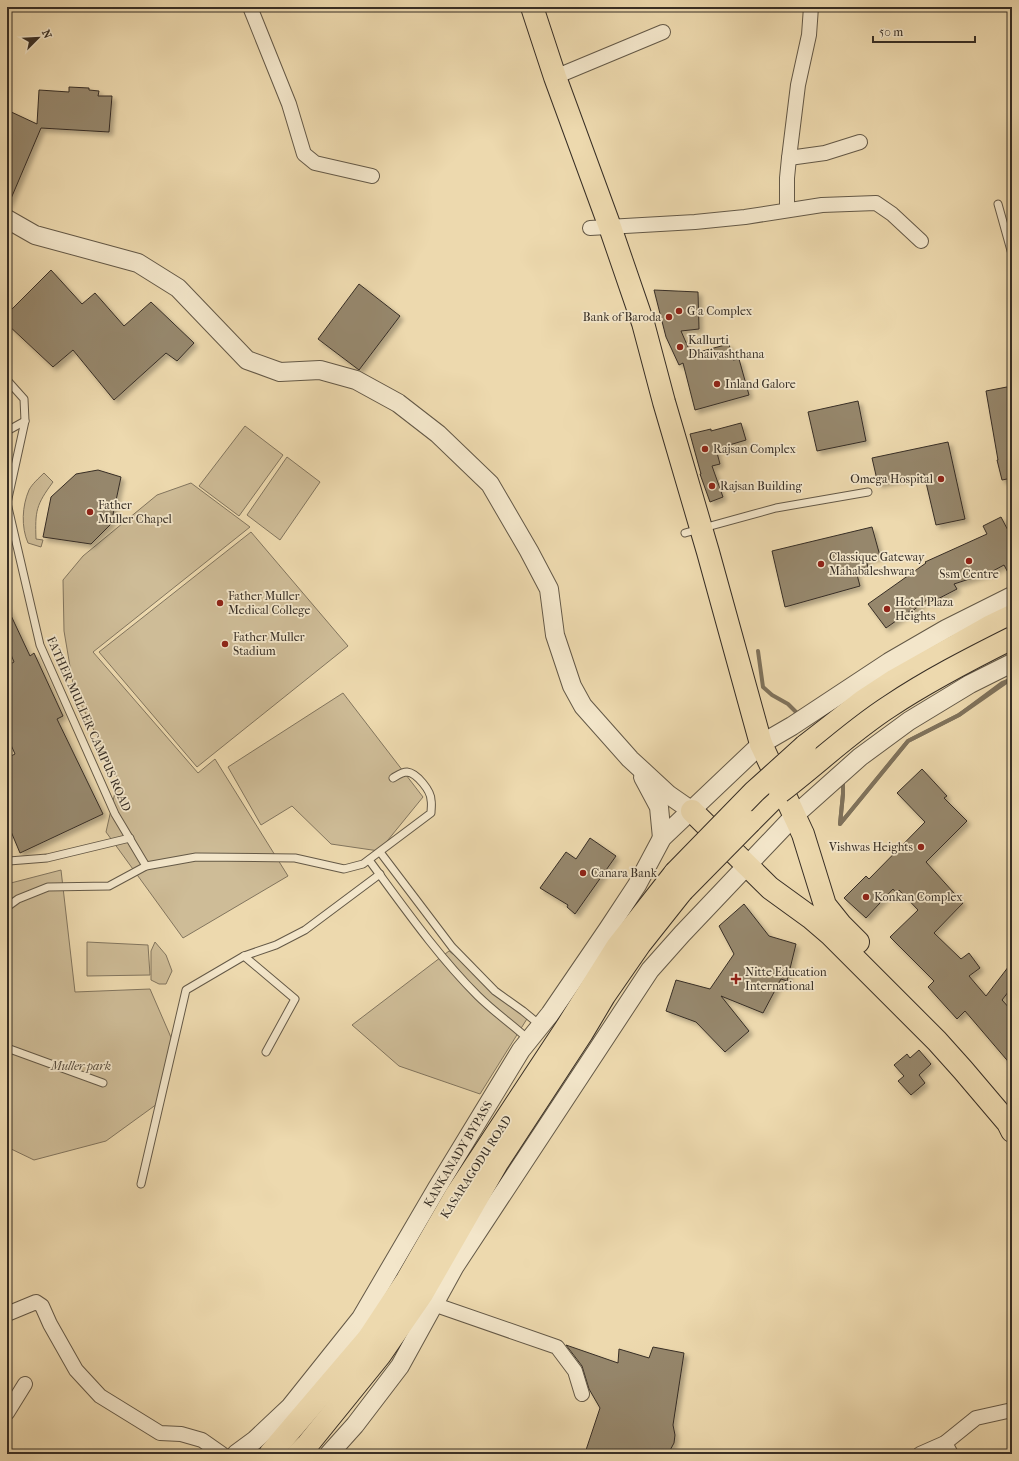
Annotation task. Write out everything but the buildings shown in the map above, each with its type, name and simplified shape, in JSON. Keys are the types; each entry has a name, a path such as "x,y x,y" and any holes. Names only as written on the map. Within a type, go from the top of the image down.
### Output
{"main road":[{"path":"532,7 600,227 643,323 664,402 693,531 761,744 803,834 825,905 841,925 948,1032 974,1060 1012,1106"},
{"path":"678,882 754,792 805,746 863,701 938,655 1012,616"},
{"path":"678,882 780,792 889,706 939,675 1012,638"},
{"path":"692,811 770,888 810,917 831,935 904,1007 963,1070 1008,1123 1012,1131"},
{"name":"KASARAGODU ROAD","path":"270,1454 368,1340 407,1280 456,1195 568,1025 617,947 678,882"},
{"name":"KASARAGODU ROAD","path":"298,1454 308,1444 384,1349 422,1294 497,1162 582,1033 604,996 640,944 678,882"}],"street":[{"path":"250,7 289,104 304,154 315,163 372,176"},
{"path":"788,210 787,178 789,158 798,85 809,35 812,7"},
{"path":"554,78 664,32"},
{"path":"789,158 825,153 860,142"},
{"path":"600,227 695,222 745,217 822,205 876,203 892,214 921,241"},
{"path":"7,219 35,235 138,263 178,288 248,360 280,372 320,370 356,380 398,403 438,434 490,484 529,551 549,589 555,636 572,686 583,706 630,759 644,778 659,807 662,838"},
{"path":"662,838 761,744 792,726 889,662 946,629 1012,596"},
{"path":"329,1454 355,1425 400,1366 455,1266 650,970 682,934 795,815 860,757 909,721 970,684 1012,663"},
{"path":"630,759 669,795 692,811"},
{"name":"KANKANADY BYPASS","path":"236,1454 255,1440 290,1407 361,1318 437,1188 522,1050 580,971 637,886 662,838"},
{"path":"7,1314 36,1302 42,1306 50,1324 76,1370 100,1396 160,1433 181,1434 202,1440 222,1454"},
{"path":"433,1304 557,1346 575,1371 582,1394"},
{"path":"7,1413 25,1384"},
{"path":"920,1454 948,1449 976,1418 1012,1410"}],"lane":[{"path":"998,204 1012,254"},
{"name":"FATHER MULLER CAMPUS ROAD","path":"7,380 24,399 25,421 7,504 40,646 115,814 146,866"},
{"path":"7,431 25,421"},
{"path":"693,531 776,508 868,492"},
{"path":"7,907 18,899 48,887 110,886 146,866 196,857 295,858 344,869 363,864 431,813 431,799 426,786 413,774 409,772 402,772 393,778"},
{"path":"7,859 9,861 47,858 130,838"},
{"path":"380,852 452,947 495,991 523,1011 540,1026"},
{"path":"369,860 447,963 479,997 514,1026 529,1041"},
{"path":"141,1184 186,990 244,956 276,945 305,930 380,874"},
{"path":"244,956 295,999 266,1052"},
{"path":"7,1048 103,1083"}],"green space":[{"path":"245,426 283,455 239,516 199,486"},
{"path":"287,457 320,482 280,540 247,515"},
{"path":"44,473 53,482 43,497 36,515 36,539 43,540 41,547 28,543 24,530 23,516 29,490"},
{"path":"191,483 250,527 93,652 198,773 215,759 288,876 183,938 106,832 118,779 74,690 64,631 63,580 83,556 157,495"},
{"path":"251,532 348,646 197,767 99,652"},
{"path":"343,693 423,797 379,851 331,844 292,806 261,825 228,767"},
{"name":"Muller park","path":"61,870 75,992 150,989 173,1042 157,1104 106,1141 34,1160 7,1147 7,1121 10,1116 7,1111 7,884"},
{"path":"87,942 148,945 150,975 87,976"},
{"path":"155,942 166,955 172,971 166,984 159,984 151,980 151,951"},
{"path":"449,951 530,1014 480,1094 399,1066 352,1025"}],"waterway":[{"path":"758,651 763,687 772,695 788,704 796,712"},
{"path":"843,781 840,824 908,741 959,715 1012,678"},
{"path":"843,780 840,824 908,741 959,715 1002,683 1012,679"}],"place":[{"name":"G a Complex","path":"679,311"},
{"name":"Bank of Baroda","path":"669,317"},
{"name":"Kallurti Dhaivashthana","path":"680,347"},
{"name":"Inland Galore","path":"717,384"},
{"name":"Rajsan Complex","path":"705,449"},
{"name":"Omega Hospital","path":"941,479"},
{"name":"Rajsan Building","path":"712,486"},
{"name":"Father Muller Chapel","path":"90,512"},
{"name":"Ssm Centre","path":"969,561"},
{"name":"Classique Gateway Mahabaleshwara","path":"821,564"},
{"name":"Father Muller Medical College","path":"220,603"},
{"name":"Hotel Plaza Heights","path":"887,609"},
{"name":"Father Muller Stadium","path":"225,644"},
{"name":"Vishwas Heights","path":"921,847"},
{"name":"Canara Bank","path":"583,873"},
{"name":"Konkan Complex","path":"866,897"},
{"name":"Nitte Education International","path":"736,979"}]}
